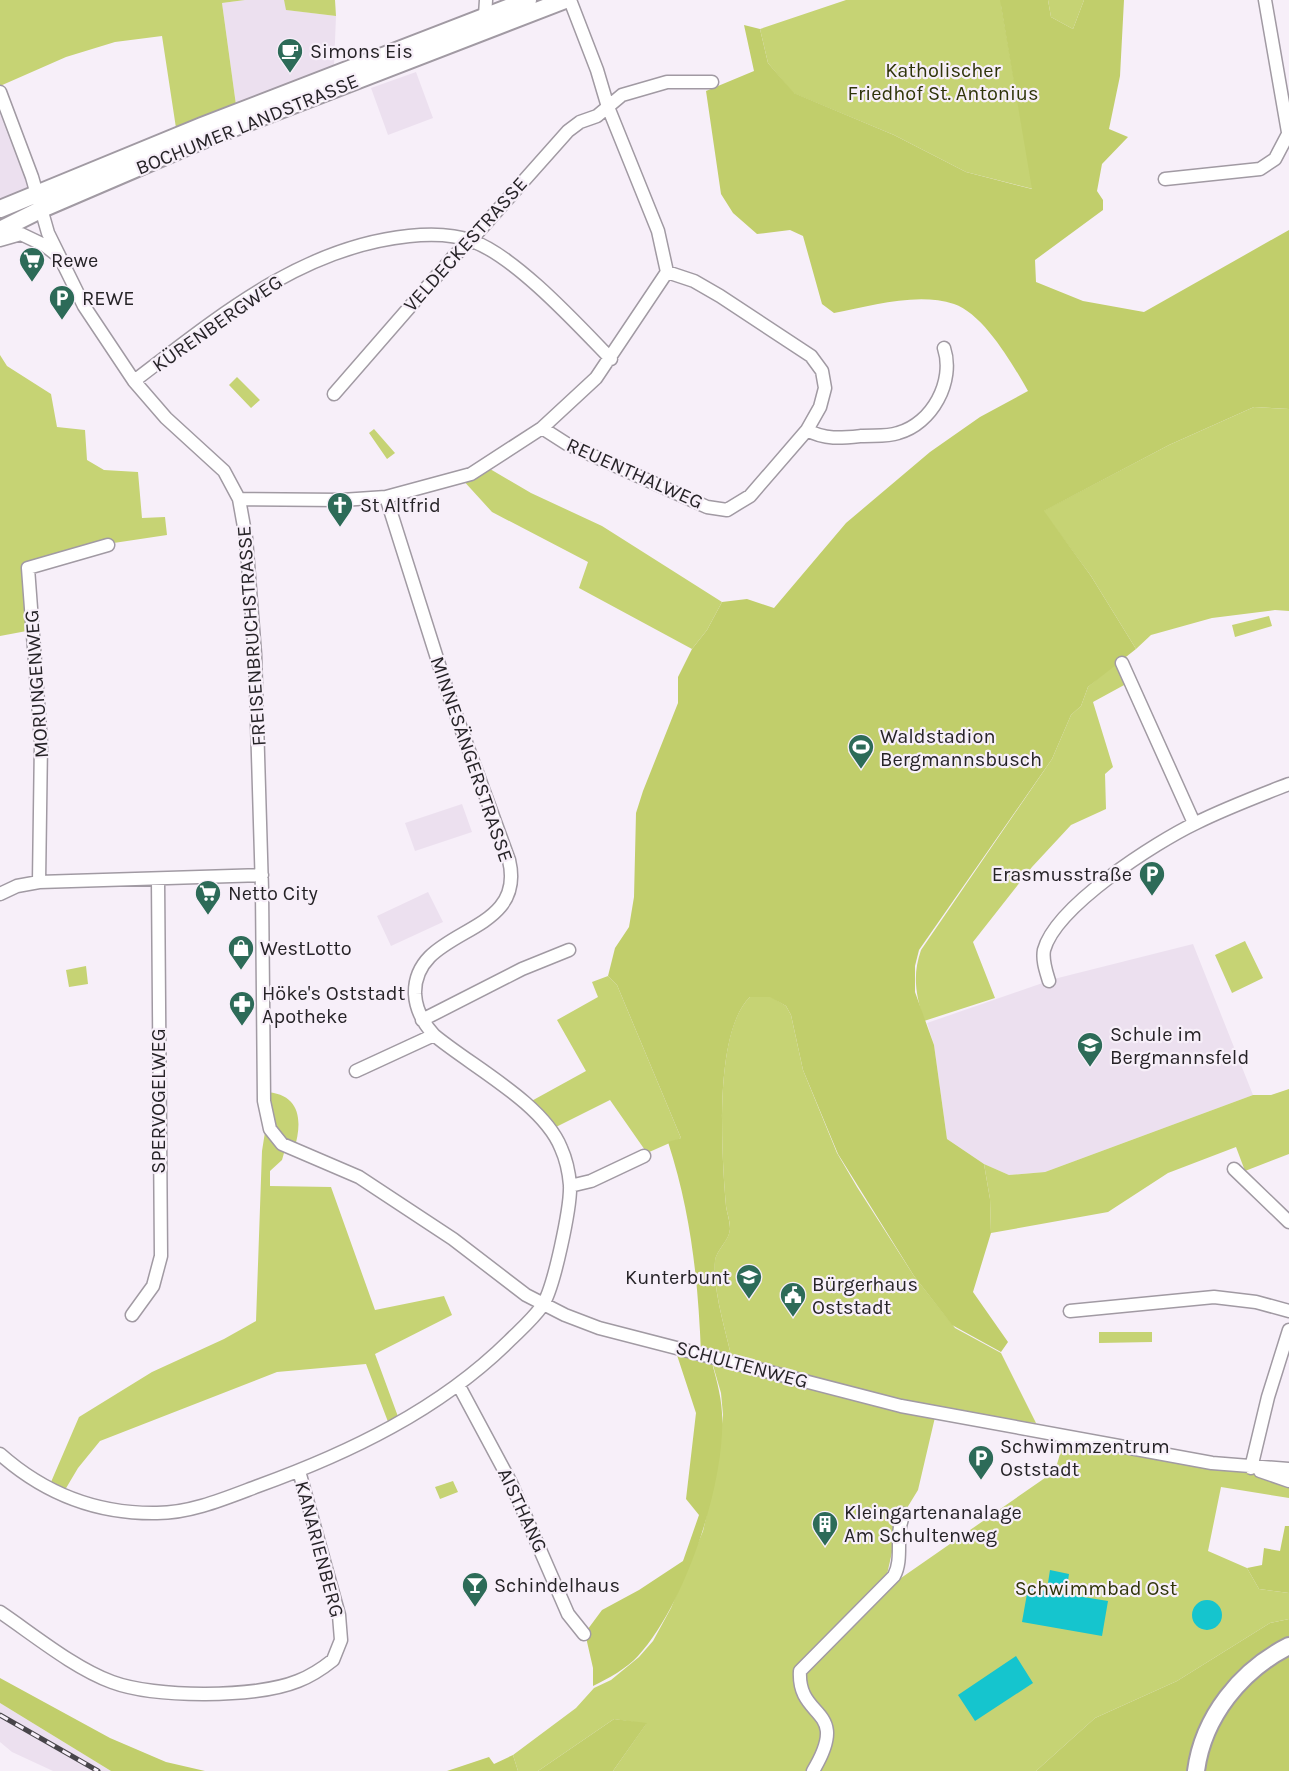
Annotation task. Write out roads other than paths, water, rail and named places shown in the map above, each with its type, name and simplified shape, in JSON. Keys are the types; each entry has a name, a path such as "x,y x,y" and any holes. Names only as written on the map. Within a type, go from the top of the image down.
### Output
{"main road":[{"name":"BOCHUMER LANDSTRASSE","path":"0,230 40,201 486,8 528,0"},
{"name":"BOCHUMER LANDSTRASSE","path":"0,209 40,201 565,0"},
{"path":"1196,1771 1208,1725 1226,1698 1257,1668 1289,1646"}],"street":[{"path":"239,499 342,500 386,497 469,475 542,428 596,378 611,359 667,272 658,231 608,107 597,70 570,0"},
{"path":"1165,179 1260,169 1275,159 1288,137 1265,0"},
{"name":"VELDECKESTRASSE","path":"334,394 557,142 580,122 597,116 622,95 667,82 712,82"},
{"name":"FREISENBRUCHSTRASSE","path":"0,93 40,201 48,233 84,306 134,381 166,417 224,471 239,499 246,538 255,654 262,874 264,1101 267,1120 279,1141"},
{"path":"0,240 21,234 44,245 59,257"},
{"name":"KÜRENBERGWEG","path":"134,381 246,298 295,269 364,243 431,234 471,240 488,249 539,289 611,359"},
{"name":"REUENTHALWEG","path":"542,428 567,444 707,507 727,510 750,496 807,430 820,407 825,388 822,371 811,356 720,296 694,281 667,272"},
{"path":"807,430 818,436 834,438 898,434 916,425 929,414 940,396 948,360 944,348"},
{"name":"MINNESÄNGERSTRASSE","path":"386,497 448,693 509,860 512,876 508,894 500,909 438,949 425,962 415,991 422,1020 434,1035 542,1117 561,1147 570,1186 552,1283 543,1305"},
{"name":"MORUNGENWEG","path":"39,882 41,742 28,568 108,545"},
{"path":"1122,663 1194,824"},
{"path":"1049,981 1044,951 1050,936 1071,911 1102,882 1194,824 1289,784"},
{"path":"0,894 17,886 39,882 262,874"},
{"name":"SPERVOGELWEG","path":"132,1315 153,1286 161,1256 158,879"},
{"path":"422,1020 522,969 569,950"},
{"path":"356,1071 434,1035"},
{"name":"SCHULTENWEG","path":"279,1141 294,1150 359,1177 453,1239 511,1285 543,1305 599,1328 888,1403 1251,1468 1289,1469"},
{"path":"570,1186 591,1181 644,1156"},
{"path":"1234,1169 1289,1222"},
{"path":"1070,1311 1214,1297 1256,1302 1289,1311"},
{"path":"0,1454 30,1478 56,1493 91,1506 132,1513 160,1514 189,1509 300,1471 395,1425 459,1386 502,1348 543,1305"},
{"path":"1251,1468 1268,1397 1289,1330"},
{"name":"AISTHANG","path":"459,1386 511,1483 568,1614 584,1634"},
{"name":"SCHULTENWEG","path":"1251,1468 1289,1481"},
{"name":"KANARIENBERG","path":"0,1612 89,1671 126,1686 177,1692 225,1693 298,1682 333,1660 342,1632 330,1574 300,1471"},
{"path":"813,1771 825,1749 828,1735 822,1718 802,1690 800,1671 894,1576 898,1564 897,1533 904,1514"}],"water":[{"path":"1050,1570 1069,1574 1067,1587 1048,1583"},
{"path":"1028,1588 1108,1601 1102,1636 1022,1622"},
{"path":"1207,1600 1217,1605 1222,1615 1217,1625 1207,1630 1197,1625 1192,1615 1197,1605"},
{"path":"1016,1656 1033,1683 975,1721 958,1695"}],"railway":[{"path":"0,1715 98,1771"}],"place":[{"name":"Simons Eis","path":"290,74"},
{"name":"Rewe","path":"32,283"},
{"name":"REWE","path":"62,321"},
{"name":"St Altfrid","path":"340,528"},
{"name":"Waldstadion Bergmannsbusch","path":"861,770"},
{"name":"Erasmusstraße","path":"1152,897"},
{"name":"Netto City","path":"208,916"},
{"name":"WestLotto","path":"241,971"},
{"name":"Höke's Oststadt Apotheke","path":"242,1027"},
{"name":"Schule im Bergmannsfeld","path":"1090,1068"},
{"name":"Kunterbunt","path":"749,1300"},
{"name":"Bürgerhaus Oststadt","path":"793,1318"},
{"name":"Schwimmzentrum Oststadt","path":"981,1481"},
{"name":"Kleingartenanalage Am Schultenweg","path":"825,1547"},
{"name":"Schindelhaus","path":"475,1608"}],"park label":[{"name":"Katholischer Friedhof St. Antonius","path":"943,82"},
{"name":"Schwimmbad Ost","path":"1096,1588"}]}
